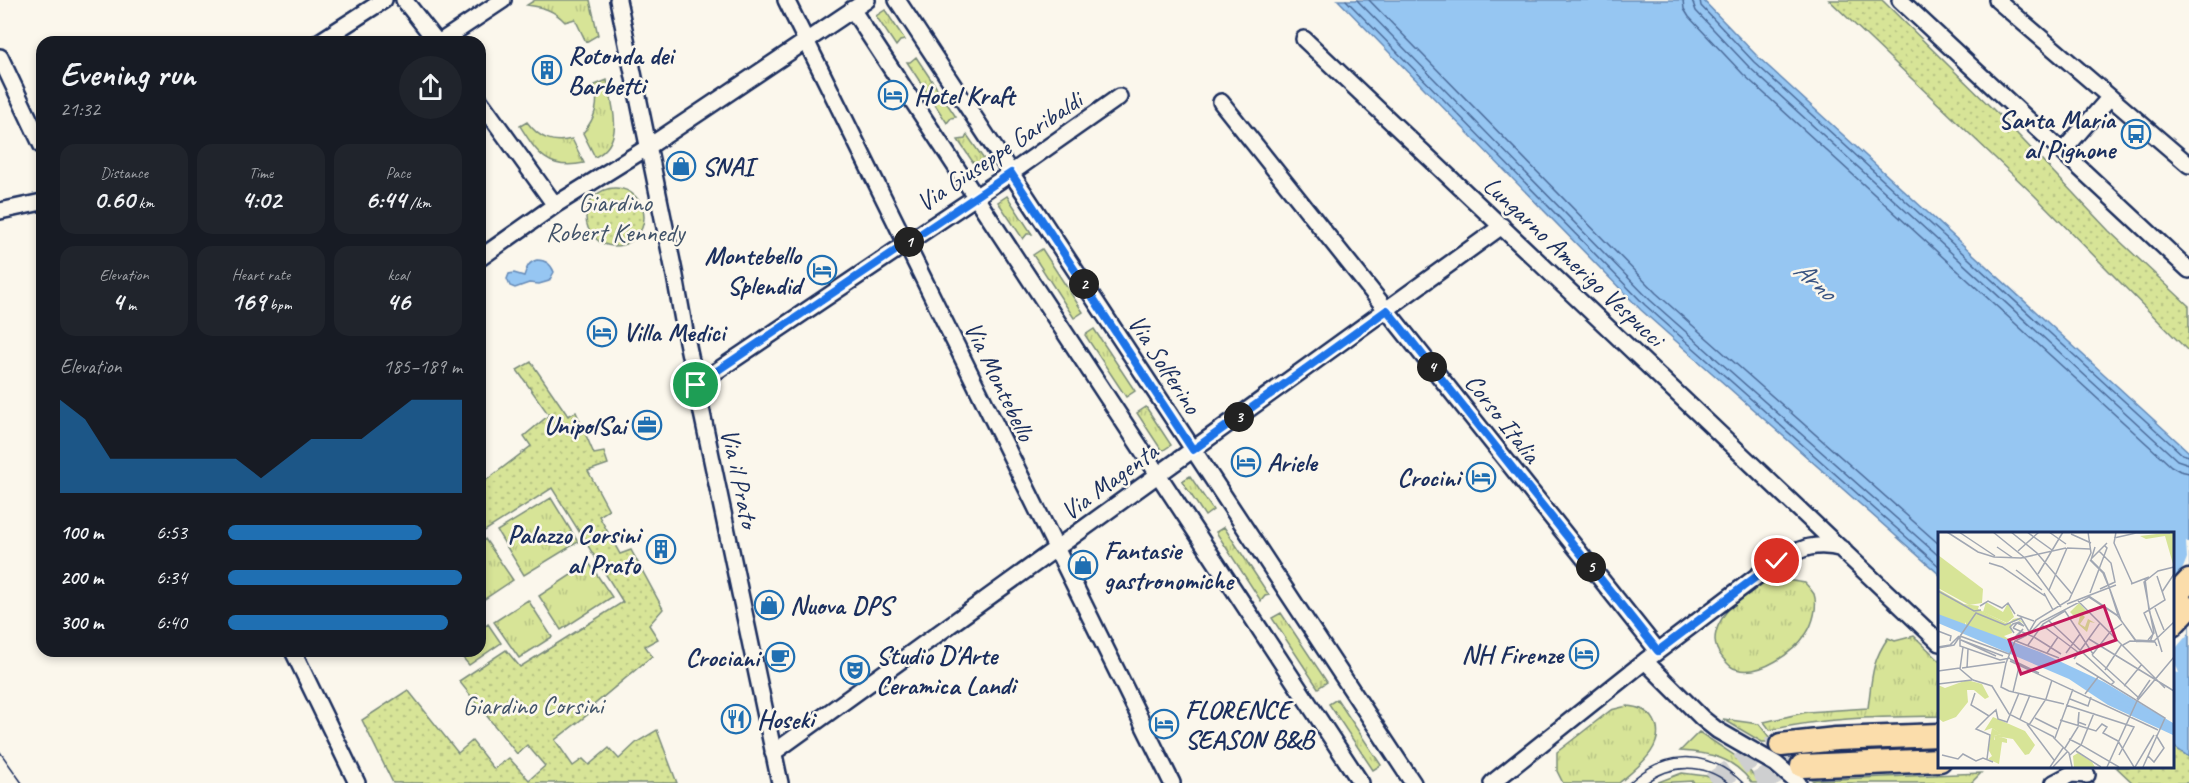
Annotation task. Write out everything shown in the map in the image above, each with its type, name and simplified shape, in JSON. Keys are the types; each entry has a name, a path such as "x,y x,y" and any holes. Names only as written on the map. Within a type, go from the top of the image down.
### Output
{"main road":[{"path":"2174,597 2189,580"},
{"path":"2174,623 2189,607"},
{"path":"1781,745 1836,739 1938,735"},
{"path":"1800,774 1938,760"}],"street":[{"path":"328,36 384,0"},
{"path":"405,0 434,36"},
{"path":"441,36 503,0"},
{"name":"Via il Prato","path":"618,0 780,783"},
{"name":"Via Montebello","path":"786,0 1172,783"},
{"path":"486,254 555,205 648,147 867,0"},
{"name":"Via Solferino","path":"897,0 1413,783"},
{"path":"1900,0 2189,270"},
{"path":"1996,0 2189,165"},
{"path":"852,9 1361,783"},
{"name":"Lungarno Amerigo Vespucci","path":"1304,39 1938,640"},
{"path":"0,57 36,133"},
{"name":"Via Giuseppe Garibaldi","path":"696,385 1011,173 1119,97"},
{"path":"2063,151 2110,97"},
{"name":"Corso Italia","path":"1221,102 1387,310 1702,718 1717,730 1776,764 1800,774"},
{"path":"486,109 555,205"},
{"path":"0,211 36,203"},
{"name":"Via Magenta","path":"773,753 1502,226"},
{"path":"1492,783 1652,656 1777,561 1797,550 1812,546 1823,545 1843,549"},
{"path":"285,657 346,783"},
{"path":"296,657 357,783"},
{"path":"2054,783 2071,774 2086,773"}],"green space":[{"path":"535,0 590,0 598,35 586,42 575,19 565,22 548,10 527,5"},
{"path":"1829,0 1882,0 2004,120 2109,231 2189,306 2189,352 2034,195"},
{"path":"885,10 905,40 900,41 896,46 876,16"},
{"path":"916,57 956,117 951,118 947,123 907,62"},
{"path":"607,80 614,111 614,133 605,150 595,157 583,133 591,122 595,110 597,99 595,85"},
{"path":"527,122 536,132 546,138 558,141 572,139 584,163 561,164 545,158 538,152 520,126"},
{"path":"967,135 988,165 979,171 958,140 965,139"},
{"name":"Giardino Robert Kennedy","path":"609,188 621,188 636,196 644,211 644,223 636,238 621,246 609,246 594,238 586,223 586,211 594,196"},
{"path":"1007,196 1032,234 1027,234 1023,239 998,202"},
{"path":"1042,249 1083,312 1074,318 1033,255"},
{"path":"1094,329 1135,391 1126,397 1085,335"},
{"name":"Giardino Corsini","path":"531,362 568,416 576,412 594,454 604,452 608,464 588,471 609,510 599,516 620,554 631,550 663,609 649,625 658,639 645,646 652,656 589,709 591,712 555,740 573,766 583,759 589,765 609,748 619,759 637,742 657,730 677,783 393,783 362,720 408,690 458,753 472,741 494,769 509,758 529,780 545,766 527,745 517,754 459,681 506,650 520,667 623,602 552,488 486,530 486,480 531,446 524,436 549,415 517,370"},
{"path":"1146,407 1171,445 1162,451 1137,413"},
{"path":"1190,476 1213,510 1205,516 1182,481"},
{"path":"551,498 578,542 524,575 497,531"},
{"path":"1224,527 1269,595 1261,601 1216,532"},
{"path":"486,540 513,580 486,598"},
{"path":"589,563 612,597 561,630 539,596"},
{"path":"1780,579 1805,583 1814,594 1815,609 1809,630 1801,641 1785,655 1766,666 1745,671 1732,667 1717,649 1715,641 1719,624 1730,608 1747,593 1765,582"},
{"path":"528,600 552,637 519,658 494,622"},
{"path":"1281,613 1327,682 1318,688 1272,618"},
{"path":"488,624 501,643 486,653 486,626"},
{"path":"1914,636 1938,659 1938,716 1833,720 1770,730 1764,722 1807,712 1868,708 1873,671 1878,655 1888,638 1895,641"},
{"path":"462,657 481,657 469,665"},
{"path":"1337,699 1381,765 1373,770 1329,704"},
{"path":"1627,706 1647,712 1657,727 1655,745 1649,754 1619,783 1563,783 1557,771 1557,752 1611,710"},
{"path":"1723,719 1759,724 1773,742 1762,742"},
{"path":"1699,732 1734,755 1761,783 1752,783 1737,767 1720,758 1680,751"},
{"path":"2174,747 2189,757 2189,783 2133,783 2117,768 2174,768"},
{"path":"1682,773 1706,776 1721,783 1694,783 1693,781 1656,783"},
{"path":"1981,773 1971,783 1816,783 1812,780"}],"water":[{"name":"Arno","path":"1338,0 1703,0 1758,57 2189,452 2189,757 2174,747 2174,532 1938,532 1938,573 1641,310"},
{"path":"537,260 547,263 553,269 554,272 549,281 539,284 529,283 515,288 510,286 507,279 509,274 524,276 530,264"}],"pier":[{"path":"2186,542 2189,543 2189,633 2176,648 2175,663 2179,673 2174,672 2174,579 2183,568 2187,558"}],"tunnel":[{"path":"1712,783 1759,752 1781,745"},
{"path":"1757,783 1783,770 1802,766"}],"tram line":[{"path":"0,752 22,783"},
{"path":"1629,783 1657,764 1672,759 1686,758 1701,759 1715,764 1730,772 1743,783"},
{"path":"1646,783 1666,772 1687,768 1708,772 1728,783"}],"place":[{"name":"Rotonda dei Barbetti","path":"547,70"},
{"name":"Hotel Kraft","path":"893,95"},
{"name":"Santa Maria al Pignone","path":"2136,134"},
{"name":"SNAI","path":"681,166"},
{"name":"Montebello Splendid","path":"822,270"},
{"name":"Villa Medici","path":"602,332"},
{"name":"UnipolSai","path":"647,425"},
{"name":"Ariele","path":"1246,462"},
{"name":"Crocini","path":"1481,477"},
{"name":"Palazzo Corsini al Prato","path":"661,549"},
{"name":"Fantasie gastronomiche","path":"1083,565"},
{"name":"Nuova DPS","path":"769,605"},
{"name":"NH Firenze","path":"1584,654"},
{"name":"Crociani","path":"780,657"},
{"name":"Studio D'Arte Ceramica Landi","path":"855,670"},
{"name":"Hoseki","path":"736,719"},
{"name":"FLORENCE SEASON B&B","path":"1164,724"}],"route":[{"path":"696,385 1011,173 1193,450 1387,310 1658,651 1777,561"}]}
